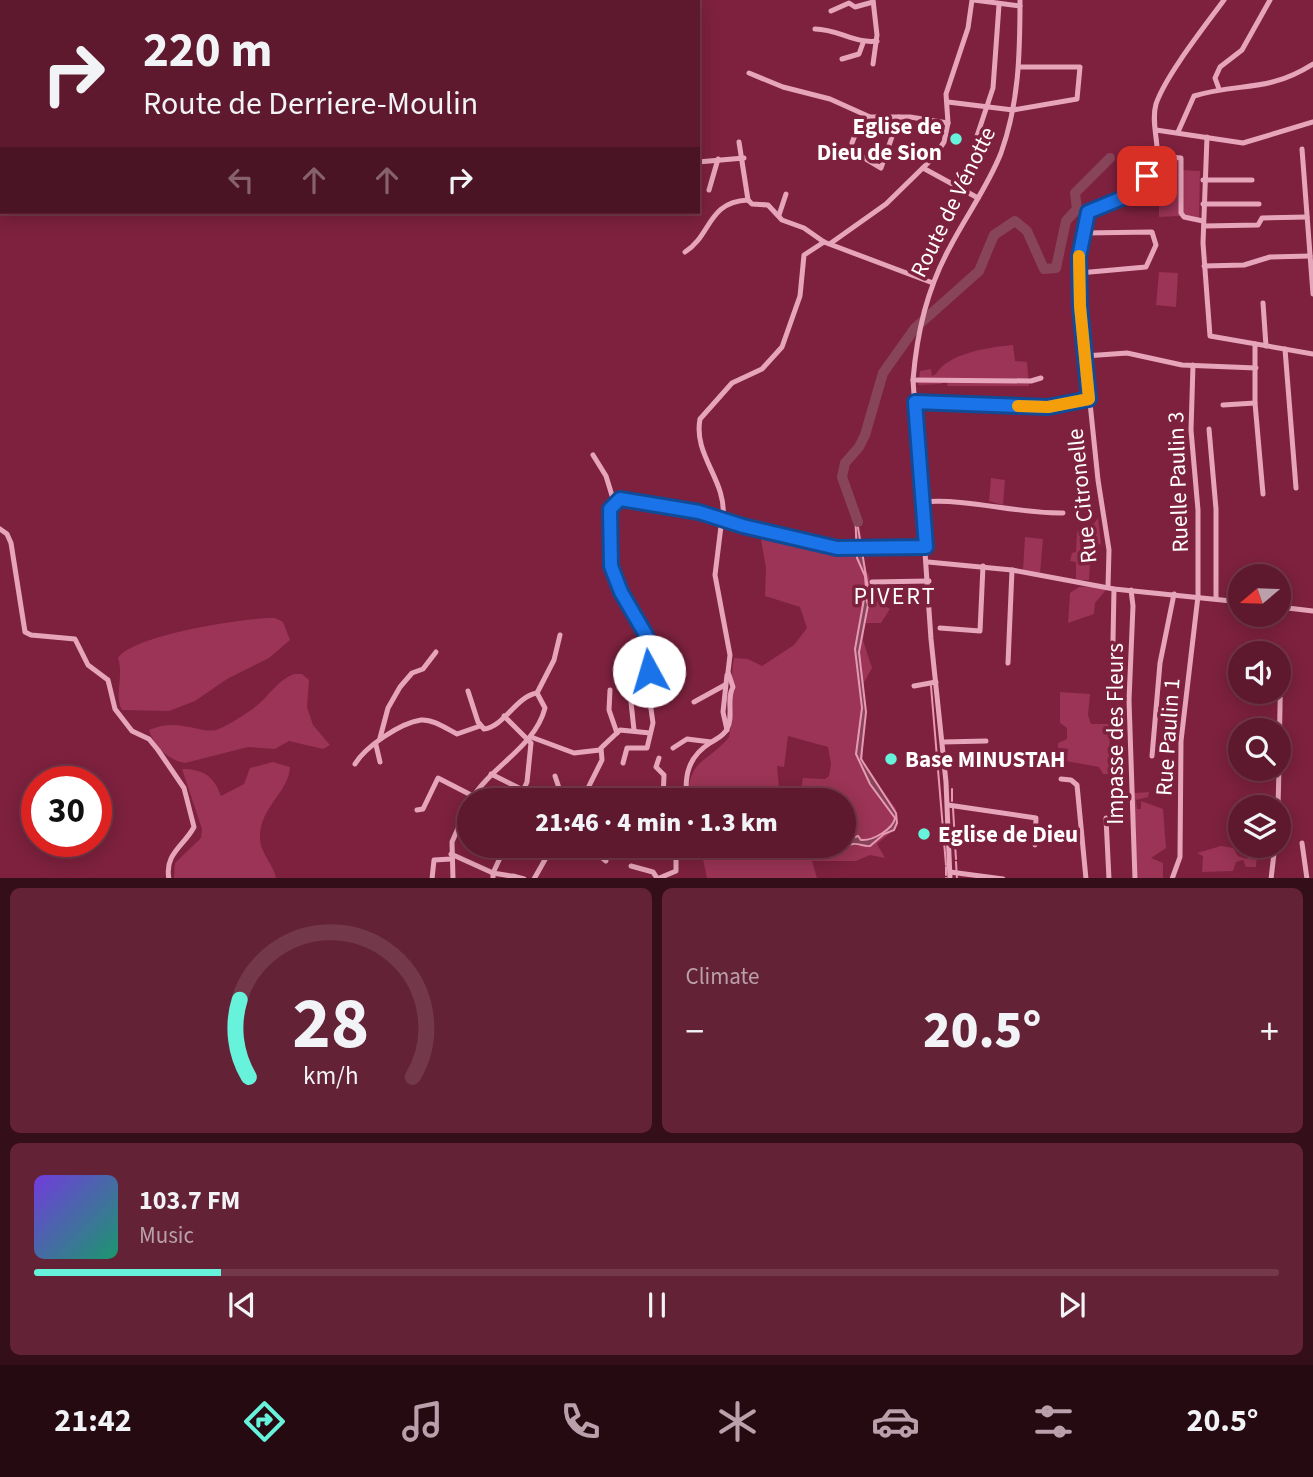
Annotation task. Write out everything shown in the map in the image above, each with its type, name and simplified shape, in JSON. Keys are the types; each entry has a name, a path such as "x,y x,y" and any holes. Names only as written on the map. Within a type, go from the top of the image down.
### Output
{"street":[{"path":"727,730 723,712 730,655 715,575 723,518 721,487 707,464 700,419 732,383 762,369 782,347 800,296 804,255 828,243 881,208 923,168 944,142 948,123 948,82 968,28 973,0 999,5 1020,3"},
{"path":"1224,0 1193,42 1157,102 1154,120 1157,156 1181,158 1181,212 1184,217 1203,224 1248,226 1258,225 1262,218 1307,217"},
{"path":"1219,89 1215,78 1220,67 1242,50 1269,0"},
{"path":"831,11 849,3 855,7 873,1 877,41 873,64"},
{"name":"Route de Vénotte","path":"953,874 913,380 916,342 928,294 1001,151 1013,110 1020,68 1020,3"},
{"path":"974,145 993,88 999,5"},
{"path":"815,29 847,34 863,43 877,41"},
{"path":"842,59 859,54 863,43"},
{"path":"1178,132 1194,96 1219,89 1262,87 1292,77 1313,64"},
{"path":"948,102 1013,110 1077,99 1080,67 1020,68"},
{"path":"749,74 783,87 830,99 870,117 899,117 948,123"},
{"path":"870,117 866,128 858,127 851,146 881,168 899,117"},
{"path":"1156,130 1243,143 1255,142 1313,122"},
{"path":"1207,137 1203,224 1210,336 1313,354"},
{"path":"740,142 748,200 752,204 768,205 779,215 828,243 933,283"},
{"path":"1302,149 1313,294"},
{"name":"Rue Citronelle","path":"1112,691 1109,550 1089,399 1079,273 1088,212 1138,189 1157,156"},
{"path":"700,162 744,158"},
{"path":"709,190 718,159"},
{"path":"923,168 978,198"},
{"path":"1203,180 1252,180"},
{"path":"779,215 786,194"},
{"path":"685,252 718,212 729,203 748,200"},
{"path":"1203,204 1259,204"},
{"path":"1079,273 1146,267 1156,245 1152,232 1084,233"},
{"path":"1204,266 1244,265 1270,257 1310,256"},
{"path":"1263,303 1266,346"},
{"path":"1255,344 1255,404 1263,494"},
{"path":"1285,349 1296,488"},
{"path":"1085,356 1127,353 1193,365 1256,368"},
{"name":"Ruelle Paulin 3","path":"1193,365 1191,430 1198,510 1198,596"},
{"path":"913,380 1031,381 1041,378"},
{"path":"915,402 1048,407 1089,399"},
{"path":"1223,405 1255,404"},
{"path":"1209,429 1216,509 1216,598"},
{"path":"593,455 606,476 614,502"},
{"path":"623,763 627,748 647,748 650,733 648,644 611,566 610,509 614,502 620,499 670,505 723,518 743,526 848,549 926,547"},
{"path":"922,502 965,500 1035,512 1063,513"},
{"path":"0,529 7,534 11,543 25,632 30,635 67,636 79,643 88,664 108,680 112,704 128,726 149,739 184,788 194,827 170,857 167,865 169,878"},
{"path":"928,562 1012,569 1111,588 1228,600"},
{"path":"940,628 980,631 984,598 983,566"},
{"path":"1008,663 1012,569"},
{"path":"872,582 929,581"},
{"name":"Impasse des Fleurs","path":"1131,590 1133,607 1129,700 1135,878"},
{"path":"1152,756 1160,663 1174,594"},
{"name":"Rue Paulin 1","path":"1172,878 1180,857 1181,741 1198,596"},
{"path":"1292,609 1313,611"},
{"path":"380,738 422,720 457,734 480,726 489,729 518,703 537,693 554,660 560,635"},
{"path":"355,764 376,745 388,709 400,687 412,673 423,669 436,652"},
{"path":"686,788 685,775 692,761 727,730 729,694 733,687 728,673"},
{"path":"694,702 727,682"},
{"path":"914,686 936,682"},
{"path":"610,690 611,719 617,733"},
{"path":"468,691 480,726"},
{"path":"480,788 491,774 530,738 545,708 537,693"},
{"path":"631,702 634,730"},
{"path":"504,716 530,738 574,753 600,750 617,733 634,730 650,733"},
{"path":"524,788 530,738"},
{"path":"673,748 687,739 711,742"},
{"path":"943,742 986,741"},
{"path":"376,745 380,762"},
{"path":"588,788 602,760 600,750"},
{"path":"659,758 656,767 664,775 663,788"},
{"path":"491,774 522,788"},
{"path":"555,776 559,788"},
{"path":"417,810 423,809 438,778 457,791"},
{"path":"1061,779 1071,780 1077,785 1086,878"},
{"path":"948,805 1036,818 1035,845"},
{"path":"1106,818 1109,878"},
{"path":"453,878 451,856 457,840"},
{"path":"1302,843 1307,878"},
{"path":"432,878 434,860 451,856 493,876 524,878"},
{"path":"493,876 501,858"},
{"path":"534,878 546,858"},
{"path":"603,858 607,861"},
{"path":"631,866 653,872 657,878 676,871 676,858"},
{"path":"1272,878 1274,858"},
{"path":"953,874 1003,878"}],"shaded area":[{"path":"1180,159 1180,170 1200,171 1199,222 1180,216 1159,217 1159,196 1139,193 1155,167"},
{"path":"1159,272 1178,273 1176,307 1156,305"},
{"path":"1013,345 1015,361 1027,362 1029,386 947,386 948,380 941,384 918,385 920,371 931,369 932,376 960,356"},
{"path":"991,478 1005,480 1003,505 989,501"},
{"path":"855,509 868,588 865,594 868,605 859,652 866,712 861,759 896,813 897,823 894,830 884,834 870,846 856,844 856,837 866,840 877,836 891,826 895,818 870,784 856,754 862,708 855,649 866,588 865,576 857,558"},
{"path":"1098,518 1101,544 1093,546 1092,553 1096,555 1097,564 1090,561 1089,580 1076,580 1076,562 1070,561 1072,553 1076,552 1077,532 1082,526 1092,526"},
{"path":"760,534 855,556 869,575 871,598 890,609 881,623 865,623 863,640 872,668 863,684 863,759 865,766 896,809 890,833 877,844 885,858 870,855 856,861 812,861 817,878 707,878 703,858 856,858 856,788 801,788 803,778 825,779 829,776 831,764 828,747 788,736 784,767 777,766 779,788 689,788 695,769 729,737 734,658 748,659 762,666 794,645 807,628 800,607 765,596 766,568"},
{"path":"1025,537 1043,539 1040,574 1023,570"},
{"path":"1099,586 1106,590 1095,603 1094,614 1068,623 1070,593 1079,587"},
{"path":"275,618 283,622 290,640 269,658 227,679 195,701 169,711 122,710 118,658 128,650 144,642 191,629"},
{"path":"294,674 302,674 309,680 307,707 313,725 330,745 323,749 289,741 275,749 248,747 185,763 167,755 151,736 149,730 160,726 219,729 252,709"},
{"path":"1060,692 1090,694 1088,715 1091,724 1110,724 1109,774 1103,774 1099,767 1066,761 1068,749 1058,748 1058,743 1067,739 1067,728 1060,723"},
{"path":"273,762 290,767 285,784 261,827 261,843 276,878 174,878 175,863 201,838 202,829 182,769 196,770 207,775 215,783 221,796 244,784 250,768"},
{"path":"1149,792 1148,797 1136,800 1137,809 1141,809 1141,801 1163,809 1166,848 1151,858 1163,863 1163,878 1137,878 1134,793"},
{"path":"1221,846 1228,847 1228,858 1257,858 1256,867 1246,867 1243,860 1236,862 1233,871 1202,872 1203,856 1197,853"}],"waterway":[{"path":"858,522 842,477 845,463 865,435 883,373 915,328 979,271 994,235 1015,221 1027,231 1044,269 1056,268 1066,221 1077,209 1075,193 1110,158"},
{"path":"931,686 946,865"},
{"path":"952,789 952,801"},
{"path":"953,808 955,841"},
{"path":"955,844 956,859"},
{"path":"956,862 957,878"},
{"path":"946,867 946,875"}],"slow traffic":[{"path":"1018,406 1048,407 1089,399 1080,306 1079,256"}],"place":[{"name":"Eglise de Dieu de Sion","path":"956,139"},
{"name":"Base MINUSTAH","path":"891,759"},
{"name":"Eglise de Dieu","path":"924,834"}],"district":[{"name":"PIVERT","path":"895,596"}],"route":[{"path":"649,671 646,635 637,615 621,592 611,566 610,509 614,502 620,499 670,505 743,526 837,548 926,547 915,402 1048,407 1089,399 1080,306 1079,257 1088,212 1132,194 1147,176"}]}
